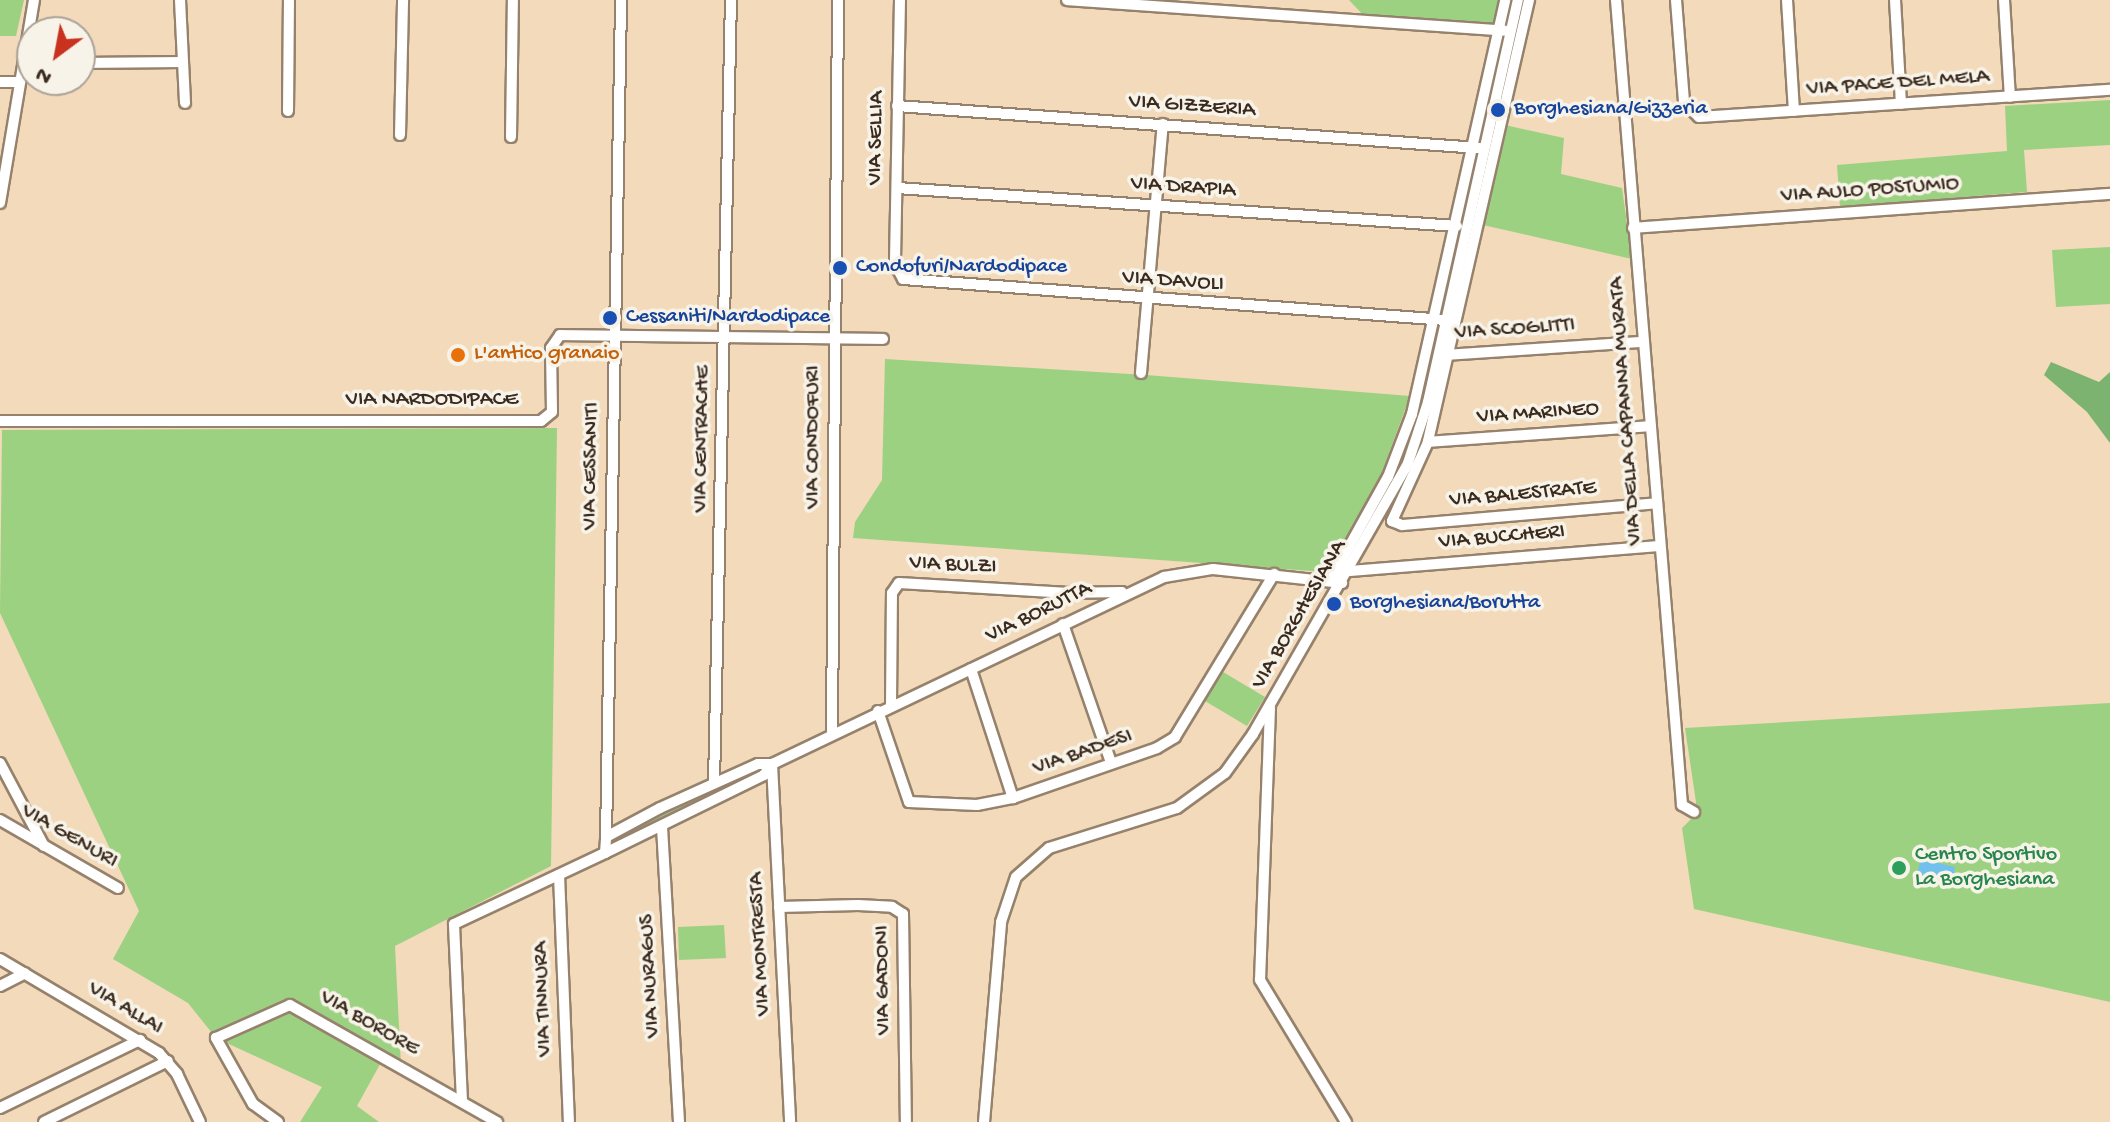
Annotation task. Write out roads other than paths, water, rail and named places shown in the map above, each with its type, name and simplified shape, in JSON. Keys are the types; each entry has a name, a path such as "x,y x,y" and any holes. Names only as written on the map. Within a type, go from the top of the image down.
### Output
{"street":[{"path":"180,0 185,103"},
{"path":"288,111 289,0"},
{"path":"400,135 403,0"},
{"path":"511,137 513,0"},
{"name":"VIA CESSANITI","path":"606,837 621,0"},
{"name":"VIA CENTRACHE","path":"714,783 731,0"},
{"name":"VIA CONDOFURI","path":"832,731 838,0"},
{"name":"VIA SELLIA","path":"898,275 900,0"},
{"path":"1067,0 1511,32"},
{"name":"VIA BORGHESIANA","path":"1336,582 1349,571 1408,463 1424,417 1438,355 1454,226 1505,0"},
{"name":"VIA BORGHESIANA","path":"984,1122 1001,922 1016,877 1049,848 1157,815 1200,795 1232,764 1270,705 1388,477 1412,414 1467,227 1518,0"},
{"path":"1428,442 1529,0"},
{"name":"VIA DELLA CAPANNA MURATA","path":"1616,0 1657,503 1657,546 1682,805 1694,812"},
{"name":"VIA PACE DEL MELA","path":"1676,0 1684,100 1690,113 1704,117 2110,90"},
{"path":"1787,0 1794,111"},
{"path":"1895,0 1901,104"},
{"path":"2004,0 2010,97"},
{"path":"96,63 183,62"},
{"path":"0,203 16,89"},
{"name":"VIA GIZZERIA","path":"897,106 1485,149"},
{"path":"1141,373 1163,124"},
{"name":"VIA DRAPIA","path":"897,188 1467,227"},
{"name":"VIA AULO POSTUMIO","path":"1633,228 2110,194"},
{"name":"VIA DAVOLI","path":"898,275 1147,300 1440,320"},
{"name":"VIA NARDODIPACE","path":"0,421 544,420 552,409 553,340 563,335 883,339"},
{"name":"VIA SCOGLITTI","path":"1438,355 1643,342"},
{"path":"1412,414 1424,417"},
{"name":"VIA MARINEO","path":"1428,442 1650,426"},
{"name":"VIA BALESTRATE","path":"1428,442 1394,523 1657,503"},
{"name":"VIA BUCCHERI","path":"1349,571 1657,546"},
{"name":"VIA BORUTTA","path":"462,1101 454,924 662,827 764,775 772,764 832,731 971,669 1128,591 1192,570 1274,574 1336,582"},
{"name":"VIA BADESI","path":"878,711 909,802 977,805 1013,798 1157,748 1182,729 1274,574"},
{"name":"VIA BULZI","path":"891,704 892,596 899,583 1065,593 1128,591"},
{"path":"1063,624 1111,763"},
{"path":"971,669 1013,798"},
{"path":"1270,705 1260,980 1346,1122"},
{"path":"0,763 45,846"},
{"name":"VIA BORUTTA","path":"606,837 714,783 758,764 772,764"},
{"name":"VIA MONTRESTA","path":"772,764 790,1122"},
{"name":"VIA GENURI","path":"0,820 118,888"},
{"name":"VIA NURAGUS","path":"662,827 679,1122"},
{"path":"605,853 606,837"},
{"name":"VIA TINNURA","path":"559,875 569,1122"},
{"name":"VIA GADONI","path":"779,907 873,906 903,914 906,1122"},
{"name":"VIA ALLAI","path":"0,959 140,1040 168,1061 200,1122"},
{"path":"0,986 25,973"},
{"name":"VIA BORORE","path":"278,1122 253,1104 216,1038 294,1005 497,1122"},
{"path":"0,1108 140,1040"},
{"path":"44,1122 168,1061"}],"water":[{"path":"1921,859 1955,867 1952,883 1917,874"}],"place":[{"name":"Borghesiana/Gizzeria","path":"1498,110"},
{"name":"Condofuri/Nardodipace","path":"840,268"},
{"name":"Cessaniti/Nardodipace","path":"610,318"},
{"name":"L'antico granaio","path":"458,355"},
{"name":"Borghesiana/Borutta","path":"1334,604"},
{"name":"Centro Sportivo La Borghesiana","path":"1899,868"}]}
